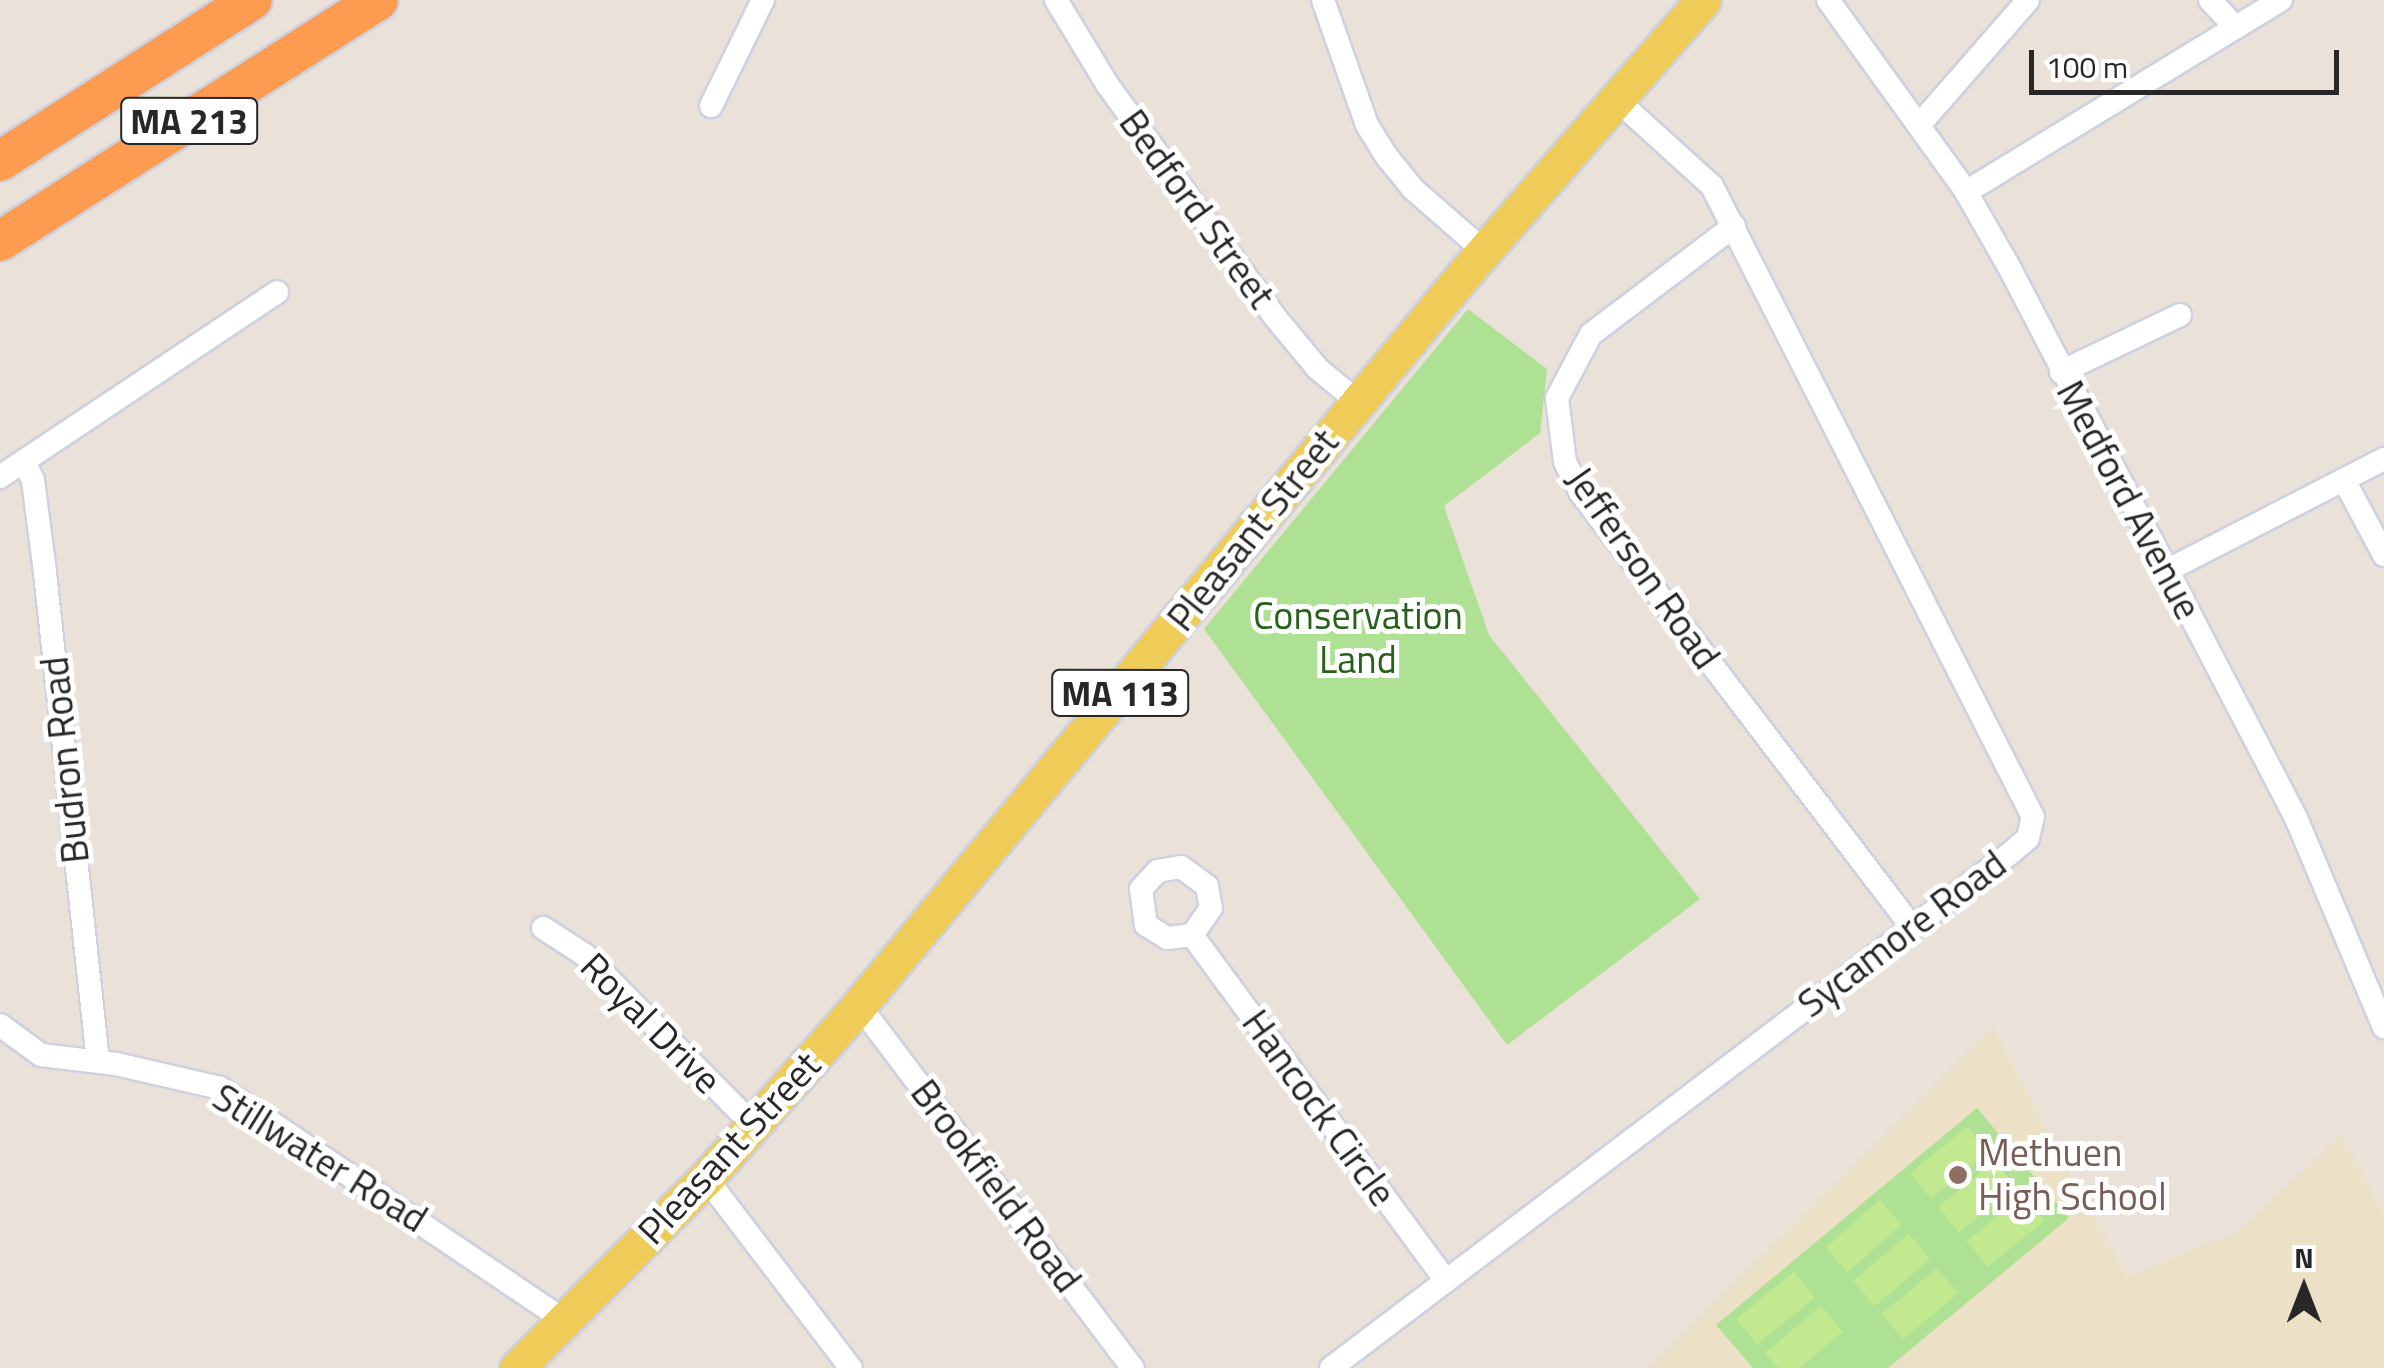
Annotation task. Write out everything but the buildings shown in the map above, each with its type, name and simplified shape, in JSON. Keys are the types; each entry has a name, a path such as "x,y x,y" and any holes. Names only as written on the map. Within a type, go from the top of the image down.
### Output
{"highway":[{"name":"MA 213","path":"0,160 252,0"},
{"name":"MA 213","path":"0,242 378,0"}],"main road":[{"name":"Pleasant Street","path":"517,1368 706,1178 859,1005 1484,251 1703,0"}],"street":[{"path":"711,106 763,0"},
{"name":"Bedford Street","path":"1056,0 1136,127 1275,317 1318,369 1358,402"},
{"path":"1323,0 1377,141 1413,189 1484,251"},
{"name":"Medford Avenue","path":"1828,0 1966,192 2328,884 2384,1027"},
{"path":"1920,124 2028,0"},
{"path":"2210,0 2236,28"},
{"path":"1966,192 2281,0"},
{"name":"Sycamore Road","path":"1332,1368 2028,838 2034,817 1734,226 1692,164 1617,100"},
{"name":"Jefferson Road","path":"1734,226 1591,334 1558,398 1564,462 1580,492 1912,927"},
{"path":"0,476 276,292"},
{"path":"2061,372 2180,315"},
{"path":"2166,571 2384,459"},
{"name":"Budron Road","path":"24,461 33,480 45,573 98,1061"},
{"path":"2344,480 2384,555"},
{"name":"Royal Drive","path":"543,928 585,955 754,1126"},
{"name":"Hancock Circle","path":"1192,934 1446,1280"},
{"name":"Brookfield Road","path":"859,1005 1133,1368"},
{"name":"Stillwater Road","path":"0,1026 41,1055 98,1061 220,1088 565,1321"},
{"path":"706,1178 852,1368"}],"shaded area":[{"name":"Methuen High School","path":"1993,1027 2127,1277 2237,1232 2342,1135 2384,1215 2384,1368 1649,1368"}],"green space":[{"name":"Conservation Land","path":"1468,309 1547,369 1540,433 1444,506 1489,635 1700,899 1507,1045 1204,629"},
{"path":"1977,1108 2069,1218 1888,1368 1753,1368 1716,1325"},
{"path":"1967,1127 1988,1153 1931,1199 1910,1173"},
{"path":"1995,1161 2016,1187 1959,1233 1938,1207"},
{"path":"2024,1195 2045,1221 1987,1267 1966,1242"},
{"path":"1880,1200 1902,1225 1847,1272 1826,1247"},
{"path":"1909,1234 1930,1259 1874,1306 1853,1281"},
{"path":"1937,1268 1958,1293 1903,1340 1882,1314"},
{"path":"1794,1272 1815,1298 1757,1344 1736,1319"},
{"path":"1821,1306 1843,1332 1799,1368 1778,1368 1765,1353"}],"place":[{"name":"Methuen High School","path":"1958,1175"}]}
